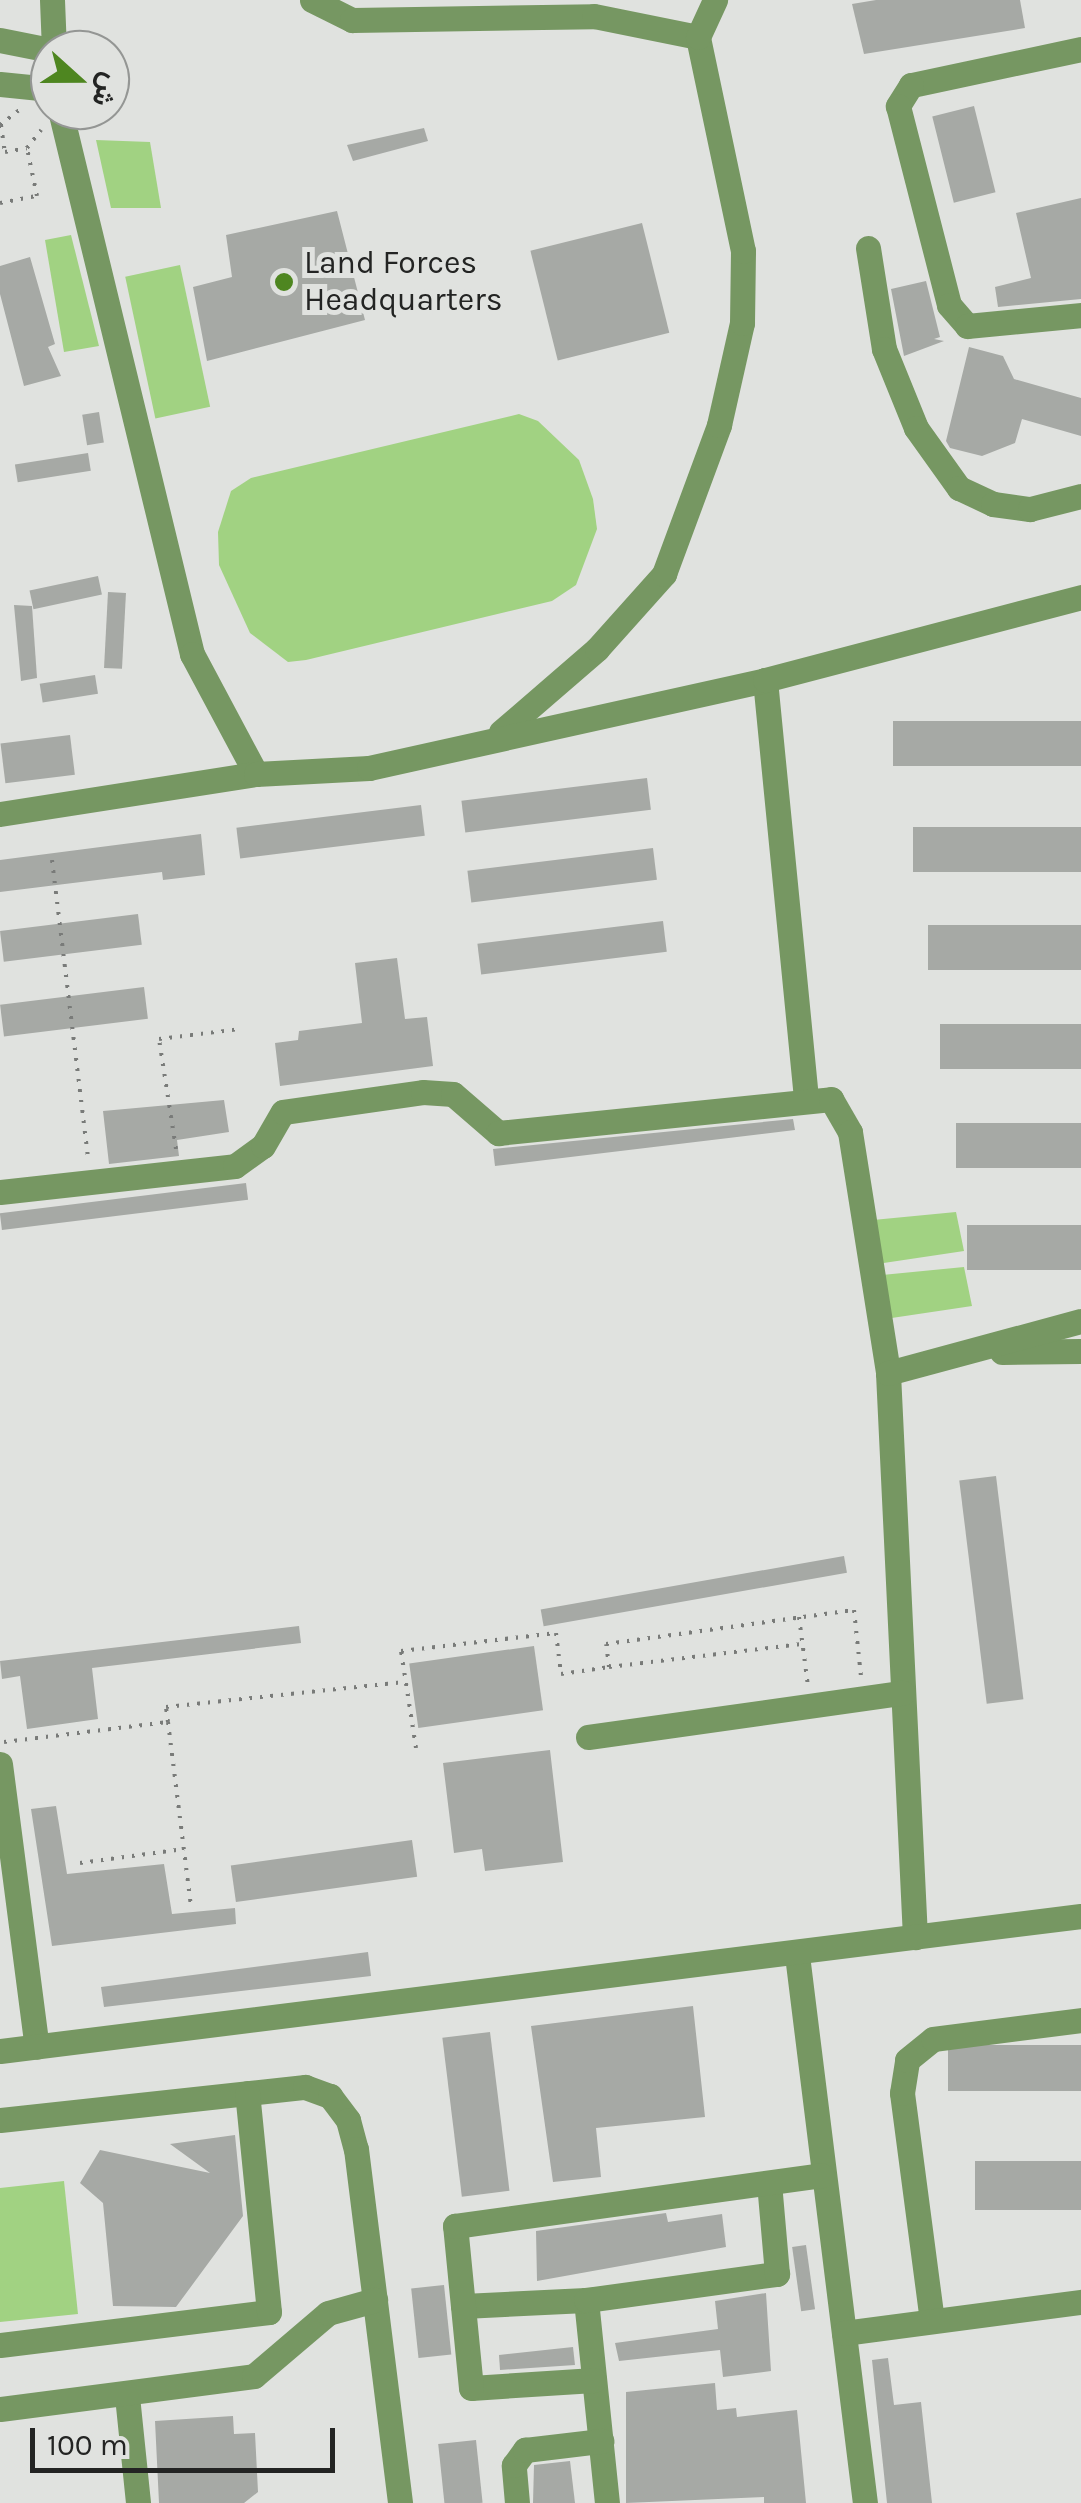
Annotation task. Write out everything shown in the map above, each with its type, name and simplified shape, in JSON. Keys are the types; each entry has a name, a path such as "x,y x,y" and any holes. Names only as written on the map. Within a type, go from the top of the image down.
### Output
{"lane":[{"path":"52,0 52,30"},
{"path":"312,0 314,6 352,20 562,14 698,37"},
{"path":"538,0 562,14"},
{"path":"497,735 597,649 664,574 719,425 742,323 743,251 698,37 715,0"},
{"path":"0,40 30,46"},
{"path":"1081,49 911,85 898,106 949,305 967,326 1081,315"},
{"path":"0,84 30,82"},
{"path":"58,130 192,654 256,774"},
{"path":"868,248 884,350 916,428 959,488 993,504 1030,509 1081,496"},
{"path":"0,814 256,774 368,768 497,735 764,680 1081,597"},
{"path":"764,680 806,1097"},
{"path":"0,1192 236,1166 263,1146 284,1112 423,1092 454,1094 498,1133 806,1097 831,1099 850,1132 888,1373 915,1937"},
{"path":"888,1373 1081,1321"},
{"path":"962,1353 1081,1350"},
{"path":"588,1737 903,1693"},
{"path":"0,1764 9,1902 36,2047"},
{"path":"0,2051 797,1955 1081,1916"},
{"path":"797,1955 866,2503"},
{"path":"932,2322 902,2093 907,2060 933,2039 1081,2020"},
{"path":"0,2120 305,2087 330,2096 348,2120 400,2503"},
{"path":"0,2345 269,2312 247,2093"},
{"path":"594,2380 471,2388 455,2226 822,2174"},
{"path":"463,2306 586,2300 777,2274 769,2183"},
{"path":"0,2409 127,2396 254,2376 328,2312 375,2300"},
{"path":"586,2300 606,2503"},
{"path":"844,2333 1081,2302"},
{"path":"127,2396 138,2503"},
{"path":"517,2503 514,2465 525,2450 601,2441"}],"path":[{"path":"25,105 1,125 5,152 27,148 42,130"},
{"path":"0,203 37,196 27,148"},
{"path":"52,860 91,1183"},
{"path":"180,1173 159,1038 241,1029"},
{"path":"609,1667 606,1644 854,1610 863,1697"},
{"path":"799,1617 810,1705"},
{"path":"416,1748 401,1651 556,1633 561,1674 802,1644"},
{"path":"191,1906 166,1707 405,1682"},
{"path":"0,1742 168,1722"},
{"path":"80,1863 184,1848"}],"green space":[{"path":"96,140 150,142 161,208 111,208"},
{"path":"71,235 99,346 64,352 45,240"},
{"path":"180,265 210,407 155,418 125,277"},
{"path":"519,414 538,421 579,460 593,499 597,529 576,585 552,601 306,660 288,662 250,633 219,565 218,532 231,491 251,478"},
{"path":"956,1212 964,1251 877,1264 873,1220"},
{"path":"964,1267 972,1306 885,1319 882,1275"},
{"path":"64,2181 78,2314 0,2322 0,2188"}],"building":[{"path":"876,0 1020,0 1025,28 864,54 852,4"},
{"path":"974,106 996,192 954,203 932,116"},
{"path":"424,128 428,141 353,161 347,145"},
{"path":"1081,198 1081,299 998,307 995,287 1031,278 1016,213"},
{"name":"Land Forces Headquarters","path":"337,211 365,320 207,361 193,287 232,277 226,235"},
{"path":"642,223 669,333 558,360 530,251"},
{"path":"30,257 55,344 48,347 61,376 24,386 0,294 0,266"},
{"path":"926,281 940,337 934,339 944,341 904,356 891,289"},
{"path":"969,347 1003,356 1014,379 1081,398 1081,436 1022,419 1015,443 982,456 950,448 946,441"},
{"path":"99,412 104,443 87,445 82,415"},
{"path":"88,453 91,471 18,482 15,465"},
{"path":"98,576 102,595 33,609 30,591"},
{"path":"108,592 126,593 122,669 104,668"},
{"path":"14,605 32,606 37,678 21,681"},
{"path":"95,675 98,694 43,703 40,684"},
{"path":"893,721 1081,721 1081,766 893,766"},
{"path":"70,735 75,775 5,783 1,744"},
{"path":"647,778 651,810 465,833 461,801"},
{"path":"421,805 425,836 240,858 236,828"},
{"path":"913,827 1081,827 1081,872 913,872"},
{"path":"201,834 205,875 163,880 162,872 0,892 0,860"},
{"path":"653,848 657,880 471,903 467,871"},
{"path":"138,914 142,945 4,962 0,931"},
{"path":"663,921 667,952 481,975 477,944"},
{"path":"928,925 1081,925 1081,970 928,970"},
{"path":"397,958 405,1019 427,1017 433,1066 280,1086 275,1043 298,1040 299,1031 362,1023 355,963"},
{"path":"144,987 148,1019 4,1036 0,1005"},
{"path":"940,1024 1081,1024 1081,1069 940,1069"},
{"path":"224,1100 229,1132 177,1140 179,1156 109,1164 103,1111"},
{"path":"793,1119 795,1130 495,1166 493,1149"},
{"path":"956,1123 1081,1123 1081,1168 956,1168"},
{"path":"246,1183 248,1200 2,1230 0,1213"},
{"path":"967,1225 1081,1225 1081,1270 967,1270"},
{"path":"996,1476 1023,1699 987,1704 959,1481"},
{"path":"844,1556 847,1573 544,1626 541,1609"},
{"path":"299,1626 301,1643 92,1668 98,1719 27,1729 20,1676 2,1679 0,1661"},
{"path":"534,1646 543,1710 418,1728 409,1664"},
{"path":"550,1750 563,1862 485,1871 482,1849 454,1853 443,1763"},
{"path":"56,1806 67,1874 164,1864 172,1914 235,1908 236,1924 52,1946 31,1809"},
{"path":"412,1840 417,1877 236,1902 231,1865"},
{"path":"368,1952 371,1976 104,2007 101,1987"},
{"path":"693,2006 705,2117 596,2128 601,2177 553,2182 531,2026"},
{"path":"490,2032 509,2191 462,2197 442,2038"},
{"path":"948,2045 1081,2045 1081,2091 948,2091"},
{"path":"235,2135 243,2216 176,2307 113,2306 103,2203 80,2183 100,2150 210,2173 170,2144"},
{"path":"975,2161 1081,2161 1081,2210 975,2210"},
{"path":"666,2213 668,2222 722,2214 726,2247 537,2281 536,2231"},
{"path":"806,2245 815,2309 801,2311 792,2247"},
{"path":"444,2285 451,2355 418,2358 411,2288"},
{"path":"766,2293 771,2371 723,2377 720,2350 619,2361 615,2343 718,2329 715,2301"},
{"path":"573,2347 575,2365 500,2370 499,2355"},
{"path":"888,2358 894,2405 921,2402 932,2503 887,2503 872,2360"},
{"path":"715,2383 717,2410 736,2408 737,2417 797,2410 806,2503 764,2503 764,2497 626,2503 626,2392"},
{"path":"233,2416 234,2434 255,2433 258,2492 244,2503 159,2503 155,2421"},
{"path":"476,2440 483,2503 444,2503 438,2444"},
{"path":"570,2461 575,2503 533,2503 534,2465"}],"place":[{"name":"Land Forces Headquarters","path":"284,282"}]}
